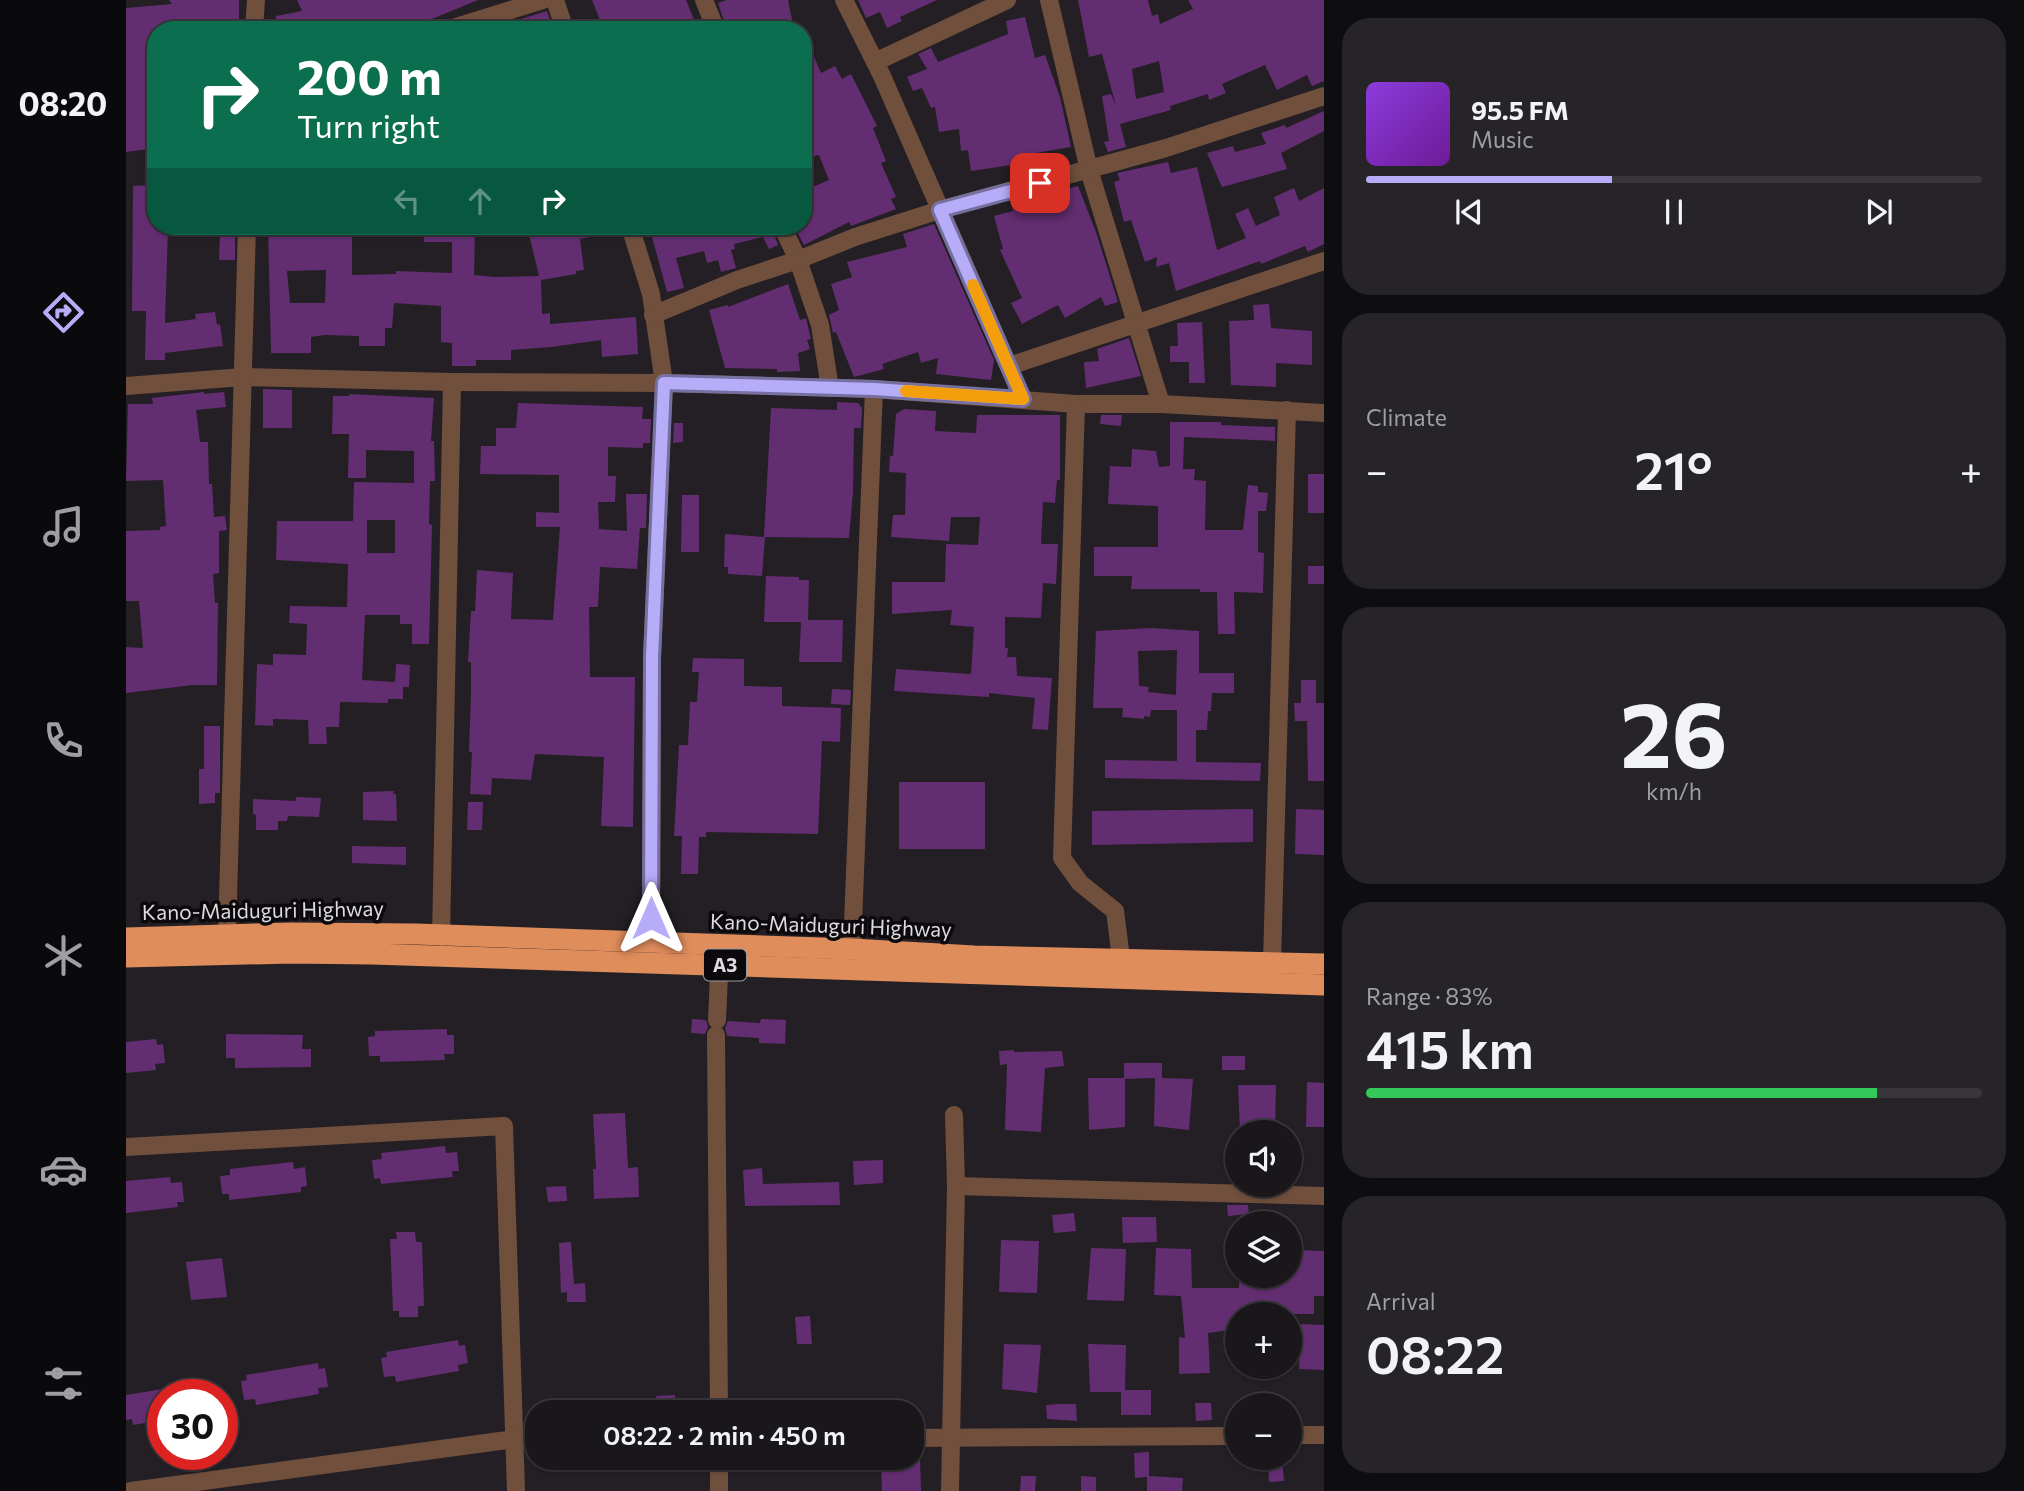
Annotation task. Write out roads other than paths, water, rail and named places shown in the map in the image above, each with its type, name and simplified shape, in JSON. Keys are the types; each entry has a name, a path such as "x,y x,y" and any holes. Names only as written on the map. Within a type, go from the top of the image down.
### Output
{"highway":[{"name":"Kano-Maiduguri Highway","path":"126,938 290,933 651,943 720,955 852,949 974,956 1324,964"},
{"name":"Kano-Maiduguri Highway","path":"126,957 290,953 720,955 1324,985"}],"street":[{"path":"255,21 256,0"},
{"path":"475,21 543,0"},
{"path":"555,0 562,21"},
{"path":"704,0 712,21"},
{"path":"844,0 876,62 1023,399"},
{"path":"876,62 1007,0"},
{"path":"1049,0 1089,170 1161,404"},
{"path":"653,315 737,280 855,237 940,210 1089,170 1324,96"},
{"path":"227,934 247,235"},
{"path":"633,235 651,294 664,383 652,658 651,943"},
{"path":"786,235 798,260 820,325 830,388"},
{"path":"1009,366 1324,261"},
{"path":"126,386 243,377 664,383 874,389 1076,404 1161,404 1324,413"},
{"path":"441,937 452,382"},
{"path":"852,949 874,389"},
{"path":"1076,404 1062,858 1080,883 1115,911 1121,958"},
{"path":"1272,963 1287,411"},
{"path":"719,1400 716,1027 720,955"},
{"path":"950,1491 956,1186 954,1115"},
{"path":"126,1147 504,1126 516,1491"},
{"path":"956,1186 1324,1196"},
{"path":"1302,1435 1324,1435"},
{"path":"924,1438 1225,1436"},
{"path":"131,1491 525,1439"},
{"path":"719,1470 719,1491"}]}
